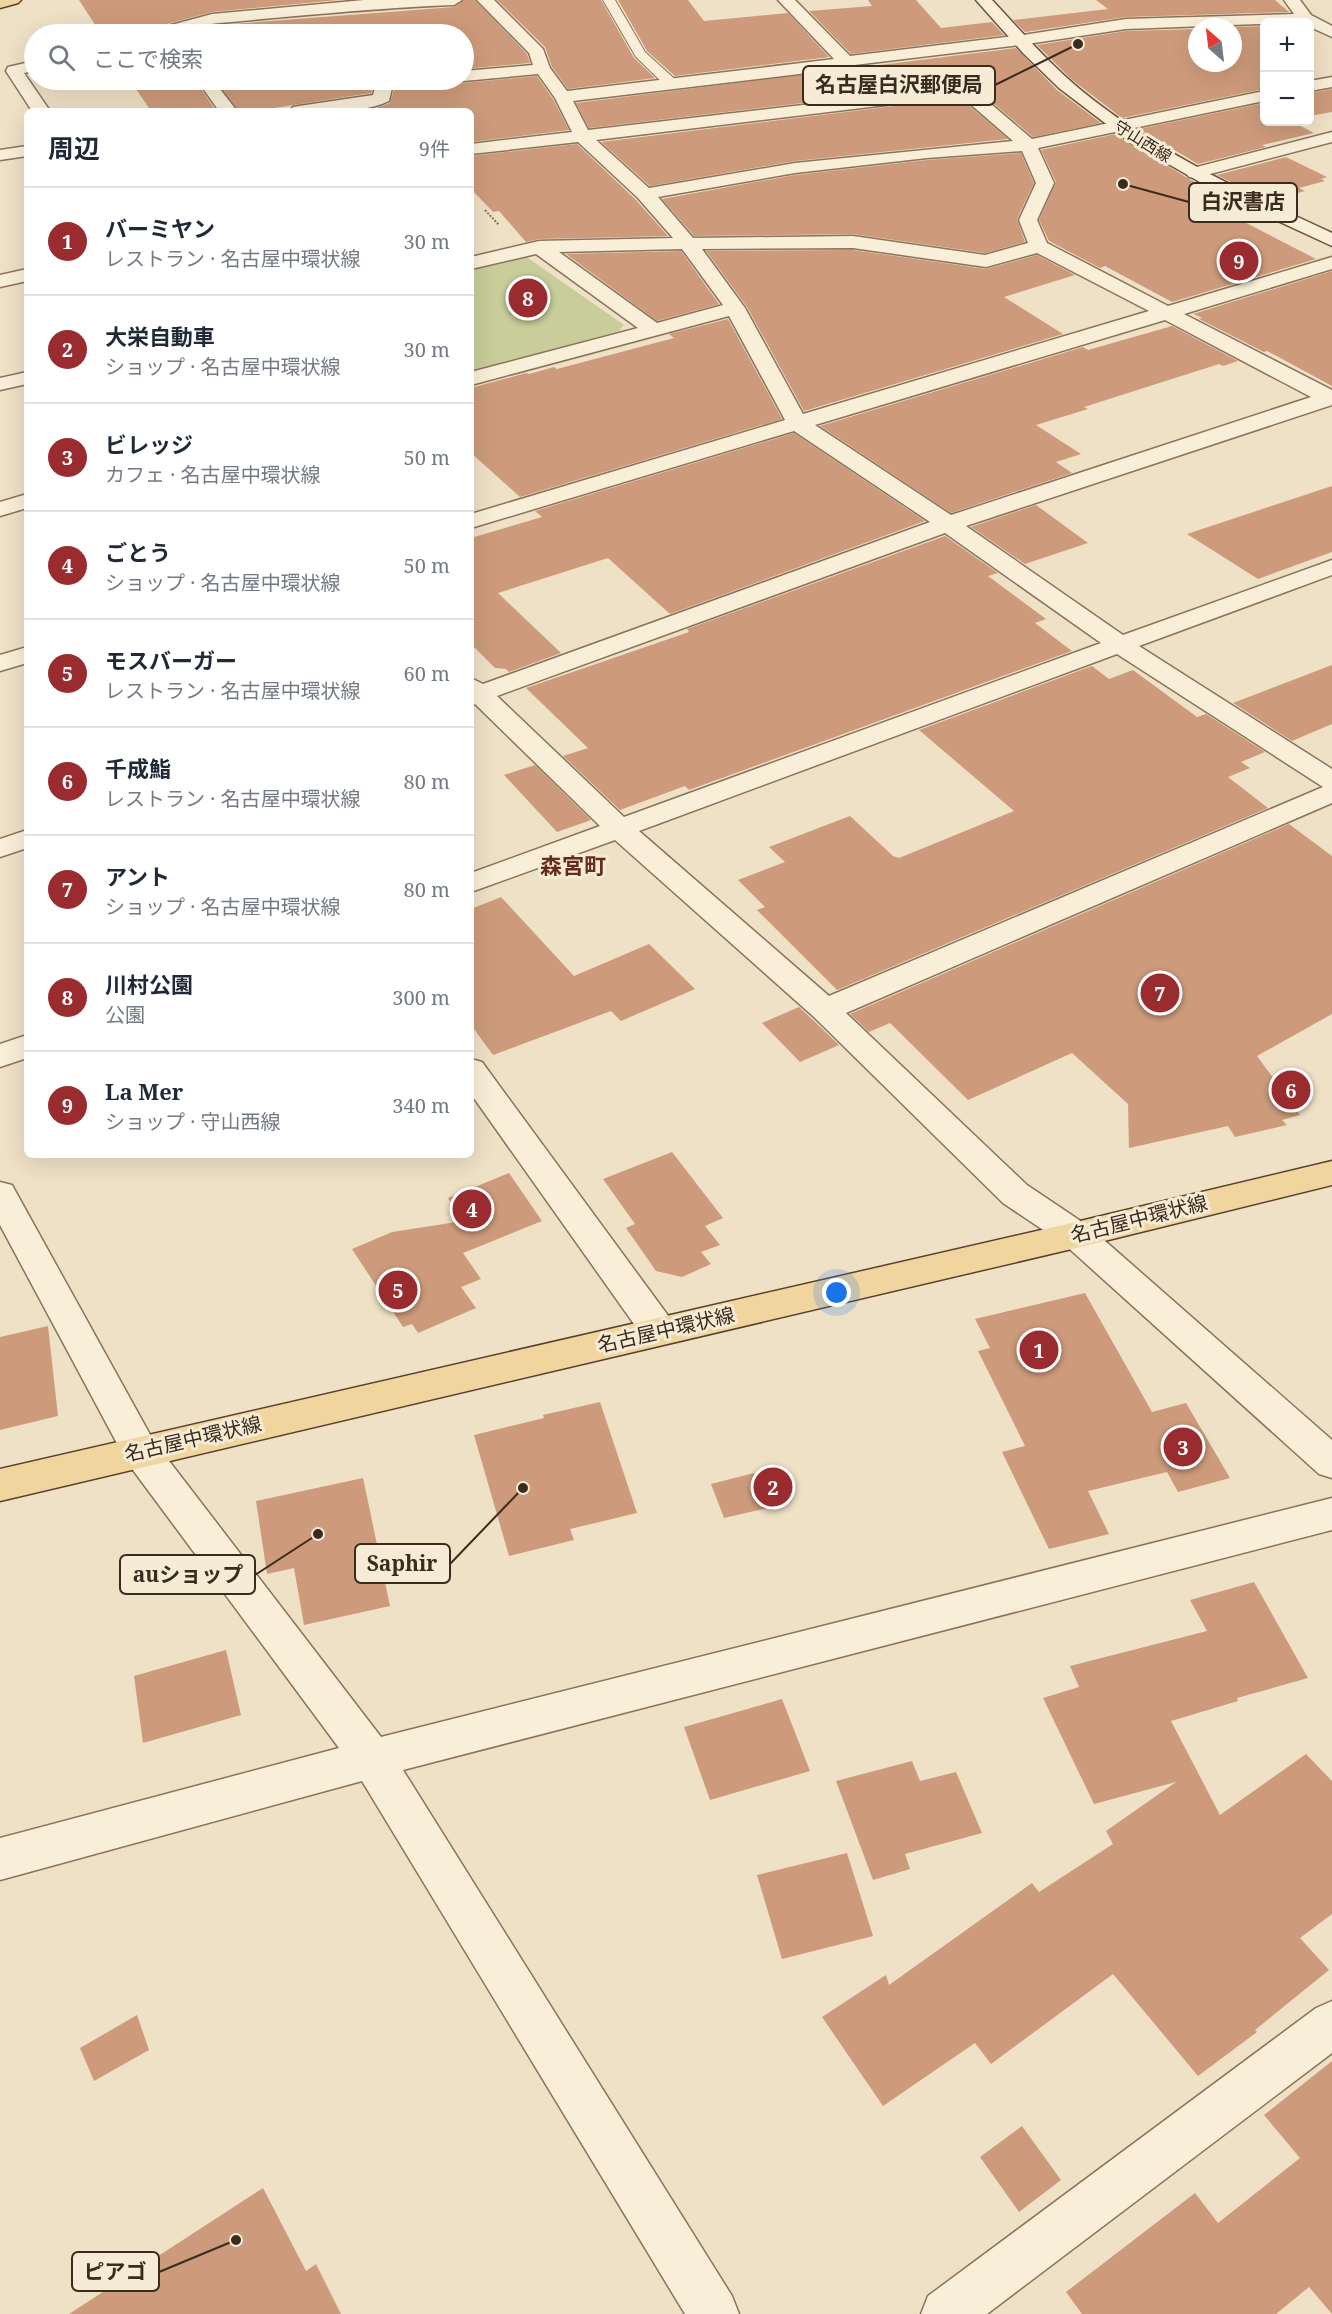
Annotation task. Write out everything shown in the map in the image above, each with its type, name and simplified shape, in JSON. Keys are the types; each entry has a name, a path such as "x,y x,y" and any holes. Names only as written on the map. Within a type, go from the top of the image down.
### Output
{"main road":[{"path":"0,3 13,0"},
{"name":"名古屋中環状線","path":"0,1485 1076,1235 1332,1173"}],"street":[{"path":"197,24 212,20 331,15 368,2 454,0"},
{"path":"485,0 537,52 542,69 563,97 583,137 645,194 688,244 735,308 797,423 948,524 1120,645 1332,781"},
{"path":"786,0 846,60"},
{"name":"守山西線","path":"984,0 1046,68 1079,97 1118,126 1195,173 1332,240"},
{"path":"1292,0 1305,18"},
{"path":"563,97 824,66 846,60 1126,24 1260,20"},
{"path":"1314,23 1332,32"},
{"path":"919,52 934,65"},
{"path":"7,67 24,66"},
{"path":"7,67 24,84"},
{"path":"474,75 542,69"},
{"path":"950,78 1028,146 1045,183 1028,220 1040,246 1330,399"},
{"path":"1314,85 1332,82"},
{"path":"9,90 24,88"},
{"path":"29,90 39,108"},
{"path":"212,90 226,108"},
{"path":"320,108 377,100 383,97 383,90"},
{"path":"474,149 965,91"},
{"path":"645,194 795,168 927,153 1028,146 1260,97"},
{"path":"1195,173 1332,137"},
{"path":"0,155 24,151"},
{"path":"474,262 539,247 853,242 986,261 1040,246"},
{"path":"539,247 653,329"},
{"path":"474,520 1332,263"},
{"path":"0,281 24,275"},
{"path":"474,378 735,308"},
{"path":"0,384 24,379"},
{"path":"1330,399 948,524 474,692 620,829 825,1010 1015,1194 1076,1235 1332,1463"},
{"path":"0,508 24,502"},
{"path":"474,882 1332,567"},
{"path":"0,663 24,656"},
{"path":"825,1010 1332,793"},
{"path":"0,848 24,840"},
{"path":"0,1056 24,1047"},
{"path":"474,1074 659,1331"},
{"path":"0,1194 140,1451 372,1760 714,2314"},
{"path":"0,1859 372,1760 1332,1514"},
{"path":"946,2314 1332,2024"}],"lane":[{"path":"609,0 640,54 673,85"}],"green space":[{"path":"525,256 624,325 619,331 474,371 474,269"}],"building":[{"path":"79,0 339,0 212,12 167,24 95,24"},
{"path":"464,0 475,0 527,54 530,63 474,68 474,24 232,24 454,7"},
{"path":"497,0 601,0 634,58 655,78 568,89 552,67 545,47"},
{"path":"618,0 688,0 704,21 788,13 829,57 675,76 647,51"},
{"path":"868,0 916,0 941,28 992,22 1004,35 851,54 809,11 872,6"},
{"path":"1096,0 1275,0 1289,12 1126,17 1025,32 1013,20 1108,9"},
{"path":"1260,26 1260,90 1122,118 1071,79 1037,45 1126,31 1188,29 1188,72 1242,72 1242,27"},
{"path":"1016,48 1057,90 1101,123 1033,137 972,85 965,84 589,128 576,103"},
{"path":"537,76 553,99 569,130 474,142 474,108 376,108 390,103 394,90 474,90 474,82"},
{"path":"1332,89 1332,112 1314,115 1314,92"},
{"path":"137,90 202,90 214,108 149,108"},
{"path":"223,90 372,90 371,93 274,108 237,108"},
{"path":"960,98 1008,139 795,161 650,186 601,142"},
{"path":"1260,104 1260,126 1301,126 1314,133 1262,145 1266,147 1198,164 1139,129"},
{"path":"1116,134 1189,179 1243,207 1225,212 1316,259 1172,302 1105,266 1100,268 1049,241 1039,220 1056,182 1041,150"},
{"path":"577,144 636,200 668,236 539,239 526,242 499,211 493,212 474,192 474,156"},
{"path":"1021,153 1034,183 1017,219 1025,242 985,253 853,234 694,236 662,199 795,175 927,160"},
{"path":"1286,157 1327,177 1321,179 1325,181 1299,188 1305,191 1268,201 1217,175"},
{"path":"853,250 986,269 1037,255 1075,275 1004,297 1063,334 804,411 747,307 706,251"},
{"path":"681,251 719,304 657,321 566,254"},
{"path":"1332,271 1332,386 1193,314"},
{"path":"728,319 782,419 520,497 474,456 474,387 526,373 554,367 557,369 674,338 669,334"},
{"path":"1172,326 1238,361 1223,366 1219,364 1084,407 1088,409 1036,425 1081,454 1056,462 1072,473 951,513 820,426 1083,347 1088,350"},
{"path":"794,433 925,521 670,614 608,558 498,593 561,653 509,672 506,669 495,668 474,647 474,537 542,517 535,511"},
{"path":"1332,486 1332,552 1258,579 1187,534"},
{"path":"1036,505 1088,543 1025,564 971,527"},
{"path":"945,536 998,573 988,576 1046,619 1035,623 1072,651 689,790 685,786 620,810 563,756 588,748 526,688 689,632 687,629"},
{"path":"1332,665 1332,724 1292,741 1233,703"},
{"path":"1092,666 1109,679 1133,670 1197,717 1206,714 1265,752 1241,762 1250,768 1228,777 1268,808 837,990 757,910 765,907 738,880 785,862 769,847 850,816 893,856 899,858 1014,811 919,730"},
{"path":"535,765 591,820 557,832 504,775"},
{"path":"1289,824 1332,856 1332,1014 1257,1056 1300,1115 1282,1120 1287,1125 1235,1137 1228,1126 1129,1148 1128,1104 1072,1053 968,1100 890,1023 869,1032 850,1014"},
{"path":"501,897 574,976 649,944 695,989 621,1021 611,1011 493,1055 474,1029 474,908"},
{"path":"799,1007 839,1045 800,1062 762,1023"},
{"path":"672,1152 723,1218 705,1226 720,1245 701,1252 711,1264 682,1277 656,1271 626,1228 635,1224 603,1179"},
{"path":"509,1173 542,1221 463,1253 481,1279 461,1287 476,1308 418,1333 412,1324 403,1327 352,1249 392,1232 463,1221 448,1198"},
{"path":"1085,1293 1152,1412 1186,1403 1230,1478 1178,1492 1167,1472 1088,1491 1109,1534 1049,1549 1002,1452 1025,1446 978,1351 990,1348 975,1319"},
{"path":"48,1326 58,1416 0,1430 0,1337"},
{"path":"600,1402 637,1513 570,1529 574,1540 509,1556 474,1435 544,1418 543,1415"},
{"path":"754,1473 767,1508 724,1518 711,1484"},
{"path":"363,1478 390,1606 304,1625 294,1568 267,1574 256,1501"},
{"path":"1254,1582 1308,1678 1237,1698 1238,1701 1171,1721 1220,1815 1306,1754 1332,1781 1332,1914 1300,1938 1329,1970 1255,2030 1257,2032 1198,2076 1113,1974 991,2064 975,2043 883,2106 822,2017 886,1975 889,1985 1032,1883 1039,1892 1113,1844 1106,1831 1176,1782 1094,1804 1043,1698 1079,1687 1070,1666 1207,1631 1190,1600"},
{"path":"226,1650 241,1715 143,1743 134,1676"},
{"path":"782,1699 810,1771 710,1800 684,1727"},
{"path":"912,1761 920,1781 956,1772 982,1833 905,1854 910,1869 873,1880 836,1781"},
{"path":"847,1853 873,1936 782,1959 757,1875"},
{"path":"137,2015 149,2050 94,2081 80,2048"},
{"path":"1332,2061 1332,2314 1309,2287 1276,2314 1082,2314 1066,2292 1195,2193 1218,2223 1300,2158 1264,2115"},
{"path":"1022,2126 1061,2180 1019,2212 980,2157"},
{"path":"263,2188 306,2271 316,2264 341,2314 69,2314"}],"place":[{"name":"名古屋白沢郵便局","path":"1078,44"},
{"name":"白沢書店","path":"1123,184"},
{"name":"La Mer","path":"1239,261"},
{"name":"川村公園","path":"528,298"},
{"name":"アント","path":"1160,993"},
{"name":"千成鮨","path":"1291,1090"},
{"name":"ごとう","path":"472,1209"},
{"name":"モスバーガー","path":"398,1290"},
{"name":"バーミヤン","path":"1039,1350"},
{"name":"ビレッジ","path":"1183,1447"},
{"name":"大栄自動車","path":"773,1487"},
{"name":"Saphir","path":"523,1488"},
{"name":"auショップ","path":"318,1534"},
{"name":"ピアゴ","path":"236,2240"}],"district":[{"name":"森宮町","path":"573,866"}]}
